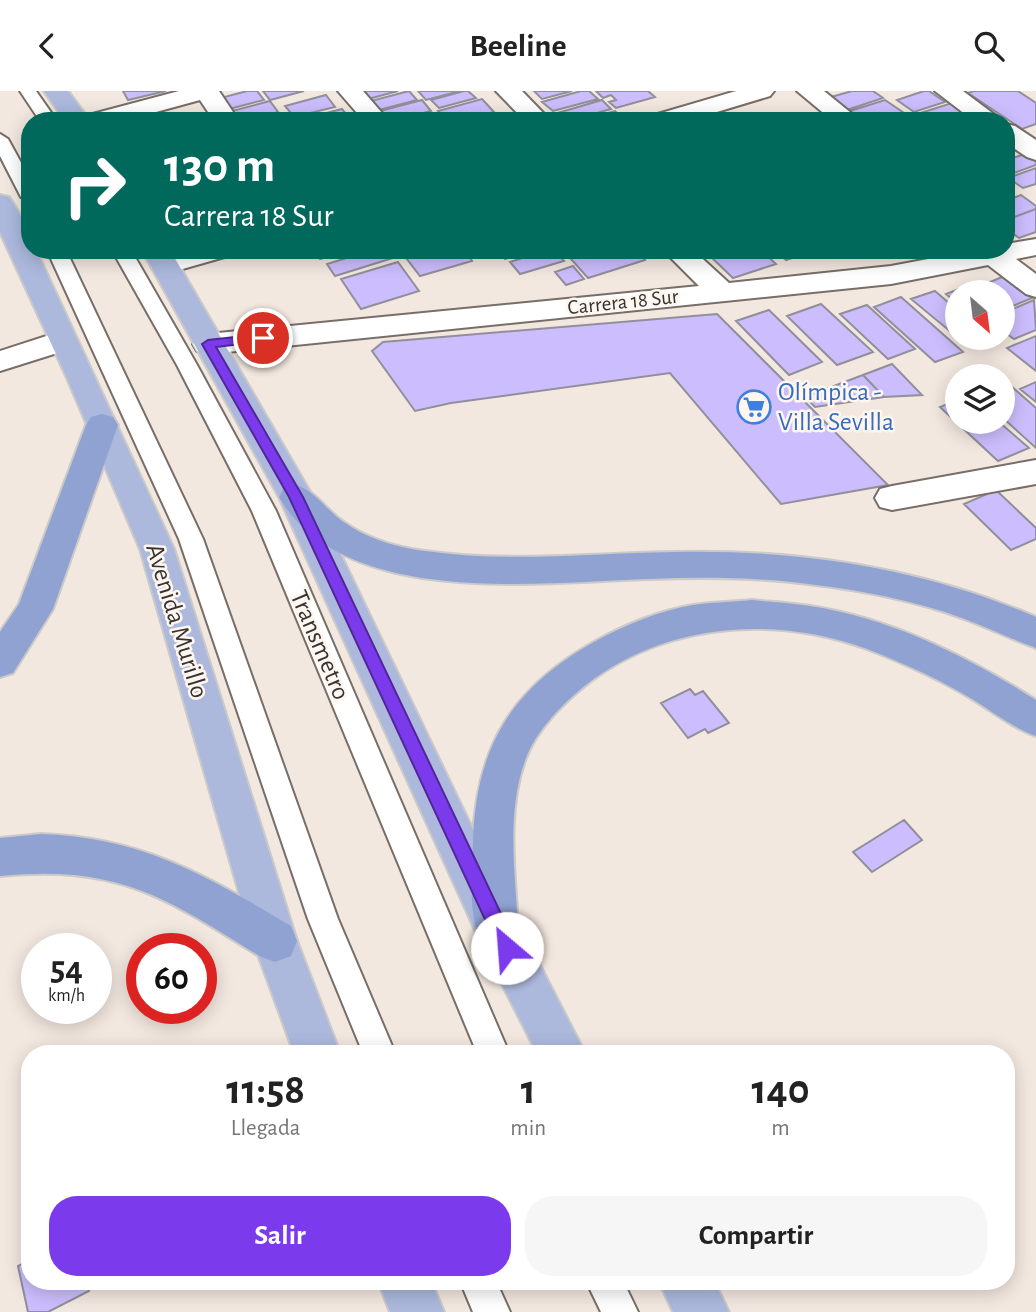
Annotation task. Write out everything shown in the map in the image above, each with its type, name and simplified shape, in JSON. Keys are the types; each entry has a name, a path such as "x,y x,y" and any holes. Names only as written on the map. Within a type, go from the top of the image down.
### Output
{"highway":[{"path":"0,662 35,609 102,425"},
{"path":"296,497 326,527 345,540 379,554 416,563 494,569 734,566 794,569 904,588 979,610 1036,633"},
{"path":"496,926 493,855 495,812 502,772 521,730 560,682 611,647 649,629 694,619 750,615 812,620 859,630 919,652 951,668 1036,720"},
{"path":"0,857 25,853 81,853 135,865 195,892 275,941"}],"main road":[{"path":"55,91 71,112"},
{"name":"Avenida Murillo","path":"0,204 21,250"},
{"name":"Avenida Murillo","path":"25,259 157,549 275,941 314,1045"},
{"path":"162,259 296,497 496,926 558,1045"},
{"path":"408,1290 417,1312"},
{"path":"690,1290 702,1312"}],"street":[{"path":"128,112 206,91 221,112"},
{"path":"350,91 369,112"},
{"path":"508,91 530,112"},
{"path":"667,91 693,112"},
{"path":"708,112 762,91"},
{"path":"809,91 837,112"},
{"path":"947,91 978,112"},
{"path":"1015,137 1036,152"},
{"path":"1015,247 1036,288"},
{"path":"687,259 722,292"},
{"path":"871,259 891,275"},
{"name":"Carrera 18 Sur","path":"208,344 891,275 962,259"},
{"path":"0,362 62,341"},
{"path":"892,498 1036,472"}],"lane":[{"path":"28,91 43,112"},
{"path":"0,139 21,180"},
{"path":"60,259 191,539 323,919 377,1045"},
{"name":"Transmetro","path":"126,259 187,365 264,511 490,1045"},
{"path":"482,1290 492,1312"},
{"path":"609,1290 620,1312"}],"building":[{"path":"123,91 166,91 128,100"},
{"path":"257,91 264,100 225,110 217,99"},
{"path":"263,91 304,91 270,100"},
{"path":"361,91 398,91 368,99"},
{"path":"409,91 417,100 379,110 371,101"},
{"path":"418,91 460,91 426,100"},
{"path":"464,91 476,98 439,108 431,100"},
{"path":"534,91 572,91 542,99"},
{"path":"589,91 598,99 553,111 542,102"},
{"path":"596,91 648,91 655,97 616,108 609,102 616,100 611,95 603,98"},
{"path":"852,91 873,91 883,98 847,110 831,97"},
{"path":"929,91 945,102 914,112 897,100"},
{"path":"1018,91 1036,103 1036,124 1022,129 1015,124 1015,112 996,112 968,93"},
{"path":"326,95 335,107 314,112 290,112 285,106"},
{"path":"482,99 494,112 439,112"},
{"path":"422,100 431,111 381,112"},
{"path":"602,100 611,109 600,112 561,112"},
{"path":"885,100 903,112 851,112"},
{"path":"270,101 278,112 228,112"},
{"path":"955,102 969,112 923,112"},
{"path":"1025,154 1036,161 1036,165 1015,173 1015,157"},
{"path":"1036,168 1036,184 1023,188 1015,183 1015,176"},
{"path":"1021,195 1036,206 1036,209 1015,217 1015,197"},
{"path":"1036,209 1036,232 1019,238 1015,235 1015,217"},
{"path":"343,259 390,259 335,276 327,264"},
{"path":"407,259 472,261 420,276"},
{"path":"519,259 564,261 520,274 510,262"},
{"path":"571,259 645,260 588,278"},
{"path":"713,259 771,259 776,264 733,278"},
{"path":"398,262 419,291 361,309 341,279"},
{"path":"573,266 584,279 566,285 555,272"},
{"path":"1015,286 1032,298 1015,305"},
{"path":"935,291 945,300 945,327 911,299"},
{"path":"901,297 945,336 945,350 963,352 935,362 874,307"},
{"path":"1034,300 1036,330 1015,339 1015,308"},
{"path":"821,304 873,352 837,365 787,316"},
{"path":"867,305 915,349 888,359 840,314"},
{"path":"769,310 822,362 789,375 736,321"},
{"name":"Olímpica - Villa Sevilla","path":"717,314 888,485 781,504 670,373 451,403 415,411 372,351 383,342"},
{"path":"1036,336 1036,371 1010,350 1015,350 1015,345"},
{"path":"892,364 922,395 884,397 863,375"},
{"path":"863,375 884,397 815,407 805,397"},
{"path":"1036,382 1036,402 1020,389"},
{"path":"1015,390 1036,408 1036,448 1015,429"},
{"path":"969,434 1013,434 1029,448 998,461"},
{"path":"996,490 1036,528 1036,539 1011,550 964,504"},
{"path":"690,689 695,695 703,691 729,723 708,733 705,729 688,738 661,703"},
{"path":"904,820 922,840 872,872 853,852"},
{"path":"23,1290 89,1290 48,1312 28,1312"}],"place":[{"name":"Olímpica - Villa Sevilla","path":"754,407"}],"route":[{"path":"263,338 208,344 296,497 507,948"}]}
